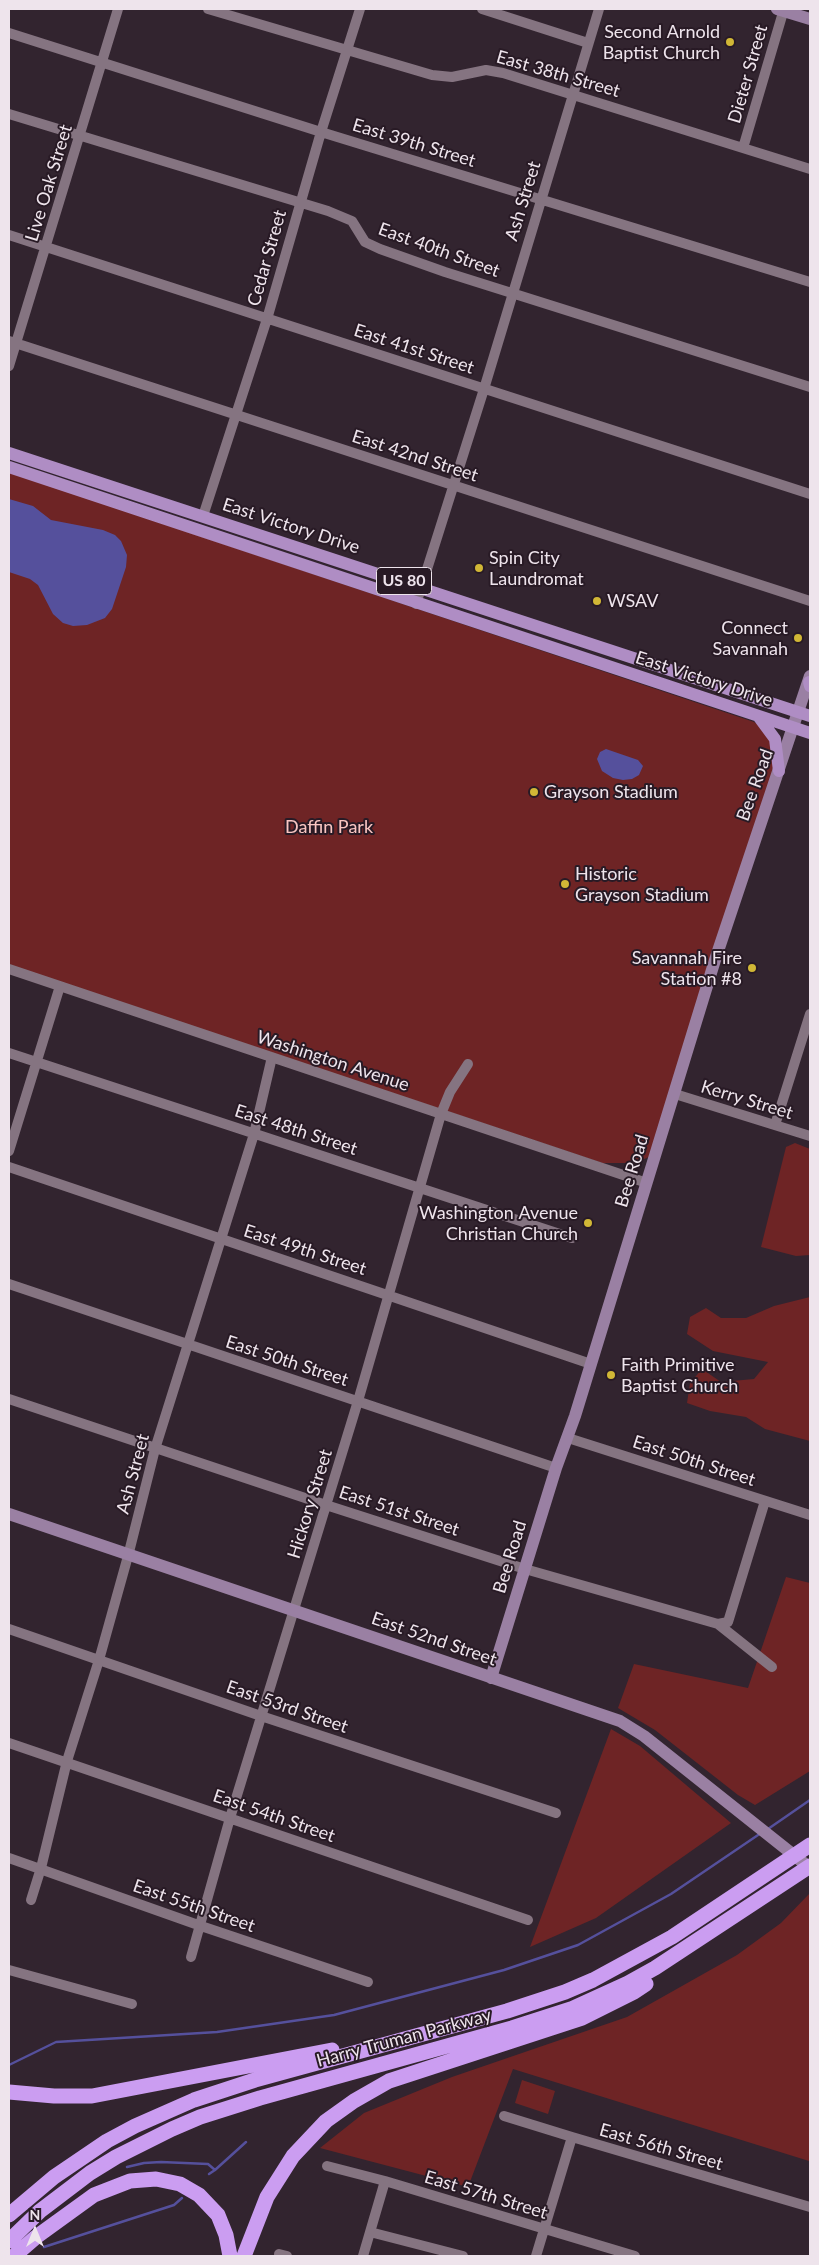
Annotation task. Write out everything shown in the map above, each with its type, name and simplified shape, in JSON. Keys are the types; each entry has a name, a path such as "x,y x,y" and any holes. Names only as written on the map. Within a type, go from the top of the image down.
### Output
{"highway":[{"name":"Harry Truman Parkway","path":"9,2215 80,2158 107,2141 164,2112 255,2080 456,2025 565,1992 620,1967 672,1937 810,1845"},
{"name":"Harry Truman Parkway","path":"9,2241 40,2211 90,2173 123,2153 172,2129 200,2117 260,2098 512,2028 571,2009 635,1979 810,1868"},
{"path":"244,2256 267,2197 293,2156 326,2121 354,2101 388,2081 582,2018 634,1992 673,1965 710,1933"},
{"path":"10,2092 54,2096 92,2096 456,2025"},
{"path":"14,2256 36,2237 94,2195 130,2181 156,2179 180,2184 200,2195 218,2215 226,2235 230,2256"}],"main road":[{"path":"782,9 810,19"},
{"name":"East Victory Drive","path":"9,453 805,714"},
{"name":"East Victory Drive","path":"9,467 416,604 810,733"},
{"path":"174,522 180,519 196,522 203,516"},
{"name":"Bee Road","path":"491,1678 556,1468 568,1438 715,960 794,728 805,714 810,681"},
{"path":"758,716 775,739 779,771"},
{"name":"East 52nd Street","path":"9,1514 128,1556 294,1610 620,1721 644,1736 810,1868"}],"street":[{"name":"Live Oak Street","path":"9,366 12,342 46,247 118,9"},
{"name":"East 38th Street","path":"208,9 432,75 452,77 480,70 493,71 573,94 810,169"},
{"name":"Cedar Street","path":"203,516 267,319 321,132 360,9"},
{"path":"482,9 588,43"},
{"name":"Ash Street","path":"416,604 484,389 599,9"},
{"name":"Dieter Street","path":"743,148 782,9"},
{"name":"East 39th Street","path":"9,32 321,132 810,282"},
{"name":"East 40th Street","path":"9,114 300,202 352,221 365,242 380,250 512,294 810,387"},
{"name":"East 41st Street","path":"9,235 810,494"},
{"name":"East 42nd Street","path":"12,342 810,601"},
{"path":"586,659 592,644"},
{"name":"Washington Avenue","path":"9,969 647,1183"},
{"path":"9,1151 60,986"},
{"path":"775,1125 810,1014"},
{"name":"East 48th Street","path":"9,1053 572,1238"},
{"name":"Ash Street","path":"31,1900 41,1868 67,1761 100,1660 155,1449 254,1134 272,1058"},
{"name":"Hickory Street","path":"191,1957 230,1818 358,1402 441,1114 450,1092 468,1064"},
{"name":"Kerry Street","path":"675,1094 810,1136"},
{"name":"East 49th Street","path":"9,1167 591,1364"},
{"name":"East 50th Street","path":"9,1284 188,1346 556,1468"},
{"name":"East 51st Street","path":"9,1399 155,1449 525,1569 718,1624 772,1666"},
{"name":"East 50th Street","path":"568,1438 810,1515"},
{"path":"718,1624 728,1622 765,1501"},
{"name":"East 53rd Street","path":"9,1628 261,1716 556,1813"},
{"name":"East 54th Street","path":"9,1743 67,1761 528,1920"},
{"name":"East 55th Street","path":"9,1858 201,1926 368,1982"},
{"path":"9,1970 132,2004"},
{"name":"East 56th Street","path":"504,2116 810,2207"},
{"path":"536,2256 572,2137"},
{"name":"East 57th Street","path":"326,2166 384,2181 636,2256"},
{"path":"363,2256 384,2181"},
{"path":"370,2232 463,2256"}],"green space":[{"name":"Daffin Park","path":"9,472 754,722 765,729 775,747 771,786 649,1157 635,1163 602,1163 9,965"},
{"path":"795,1143 810,1149 810,1255 796,1256 761,1247 786,1147"},
{"path":"810,1297 810,1441 765,1429 746,1417 710,1411 687,1403 690,1383 702,1369 721,1382 754,1379 768,1362 713,1351 687,1334 690,1317 706,1308 721,1318 746,1318 774,1306"},
{"path":"786,1577 810,1583 810,1771 755,1805 738,1795 655,1730 618,1708 634,1664 748,1688"},
{"path":"611,1729 640,1746 731,1823 596,1918 530,1947"},
{"path":"810,1893 809,2161 513,2069 468,2187 320,2148 364,2113 452,2077 627,2017 737,1955 781,1923"},
{"path":"522,2080 555,2091 548,2114 515,2103"}],"shaded area":[{"path":"9,499 33,506 51,520 103,530 115,535 121,541 127,555 126,567 112,609 105,618 87,625 73,626 63,623 53,614 38,585 30,579 9,572"},
{"path":"606,749 638,760 643,766 639,775 632,779 623,780 613,778 602,771 597,759 600,752"}],"waterway":[{"path":"768,1829 810,1800"},
{"path":"9,2065 56,2042 217,2032 334,2015 504,1970 578,1945 671,1894 761,1833"},
{"path":"215,2170 246,2142"},
{"path":"127,2167 161,2162 208,2164 215,2170 209,2174"},
{"path":"44,2247 174,2205 182,2198"}],"place":[{"name":"Second Arnold Baptist Church","path":"730,42"},
{"name":"Spin City Laundromat","path":"479,568"},
{"name":"WSAV","path":"597,601"},
{"name":"Connect Savannah","path":"798,638"},
{"name":"Grayson Stadium","path":"534,792"},
{"name":"Historic Grayson Stadium","path":"565,884"},
{"name":"Savannah Fire Station #8","path":"752,968"},
{"name":"Washington Avenue Christian Church","path":"588,1223"},
{"name":"Faith Primitive Baptist Church","path":"611,1375"}]}
